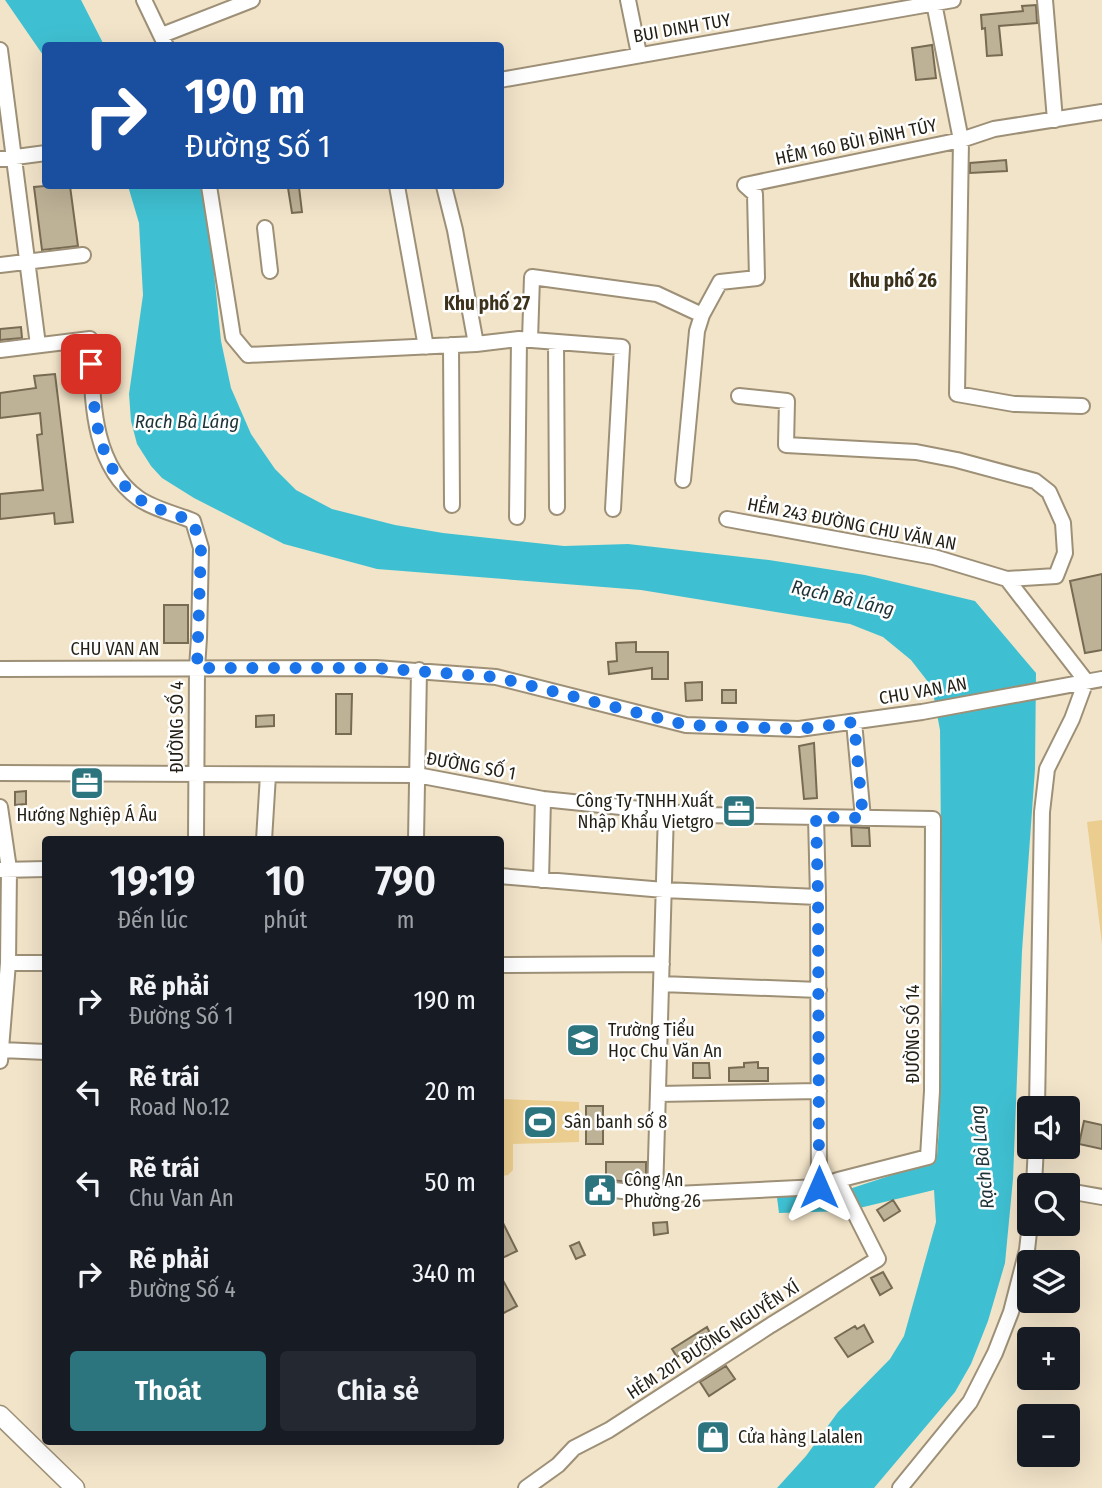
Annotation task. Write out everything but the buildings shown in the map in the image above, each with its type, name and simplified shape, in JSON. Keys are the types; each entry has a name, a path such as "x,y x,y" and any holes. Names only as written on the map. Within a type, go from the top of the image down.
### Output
{"main road":[{"path":"0,1415 75,1488"}],"street":[{"path":"144,0 164,40 252,0"},
{"path":"628,0 639,54"},
{"name":"BUI DINH TUY","path":"504,79 953,0"},
{"path":"1045,0 1055,120"},
{"name":"HẺM 160 BÙI ĐÌNH TÚY","path":"702,315 720,282 757,278 755,194 745,185 961,140 934,3"},
{"path":"0,350 38,345 1,50"},
{"path":"1082,406 1014,404 957,394 961,140 994,129 1095,113"},
{"path":"0,159 42,154"},
{"path":"209,189 233,337 248,355 426,347 524,339 622,347 613,509"},
{"path":"398,189 426,347"},
{"path":"445,189 476,344"},
{"path":"265,228 271,271"},
{"path":"0,265 83,255"},
{"path":"517,517 524,339 532,277 657,293 702,315 697,331 683,480"},
{"name":"ĐƯỜNG SỐ 4","path":"38,345 90,339 94,415 100,442 109,462 122,482 139,499 193,521 201,548 195,836"},
{"path":"556,342 557,507"},
{"path":"451,345 452,505"},
{"path":"739,397 787,401 786,445 916,452 1035,481 1049,492 1063,523 1065,553 1056,576 1007,579"},
{"name":"HẺM 243 ĐƯỜNG CHU VĂN AN","path":"727,519 933,557 1007,579"},
{"path":"1007,579 1086,681 1072,719 1048,769 1042,812 1037,1096"},
{"name":"CHU VAN AN","path":"0,669 419,670 496,677 686,725 799,729 922,712 1102,678"},
{"path":"416,836 419,670"},
{"path":"854,722 863,818"},
{"name":"ĐƯỜNG SỐ 1","path":"0,772 418,775 543,799 699,815 933,819"},
{"path":"264,836 268,775"},
{"path":"541,880 543,799"},
{"path":"0,807 8,963 1,1056 42,1052"},
{"path":"655,1195 666,811"},
{"path":"816,817 819,1187"},
{"name":"ĐƯỜNG SỐ 14","path":"841,1186 928,1157 932,1091 933,819"},
{"path":"4,869 42,869"},
{"path":"504,876 663,890 818,897"},
{"path":"8,963 42,963"},
{"path":"504,965 662,964"},
{"path":"661,984 819,990"},
{"path":"658,1094 819,1091"},
{"path":"606,1189 655,1195 841,1186"},
{"name":"HẺM 201 ĐƯỜNG NGUYỄN XÍ","path":"526,1488 558,1465 574,1448 609,1430 878,1259 841,1186"},
{"path":"1080,1193 1102,1197"},
{"path":"900,1488 970,1402 995,1353 1011,1312 1029,1236"}],"shaded area":[{"path":"1102,820 1102,944 1087,822"},
{"name":"Sân banh số 8","path":"504,1099 579,1102 579,1142 513,1144 513,1170 504,1176"}],"water":[{"path":"5,0 81,0 102,42 42,42 42,54"},
{"name":"Rạch Bà Láng","path":"129,189 202,189 207,204 221,341 231,388 251,434 275,469 296,490 332,509 395,525 443,533 564,546 628,544 769,560 865,575 975,601 1036,673 1035,769 1022,951 1013,1179 1005,1263 988,1321 971,1364 955,1392 874,1488 777,1488 806,1456 838,1412 890,1359 904,1336 936,1222 934,1190 847,1211 779,1213 776,1190 840,1192 932,1162 937,1156 942,957 940,730 932,687 911,660 883,637 850,624 641,590 377,569 284,544 194,498 162,478 151,466 137,444 131,421 129,394 143,295 139,223"}],"place":[{"name":"Hướng Nghiệp Á Âu","path":"87,783"},
{"name":"Công Ty TNHH Xuất Nhập Khẩu Vietgro","path":"739,811"},
{"name":"Trường Tiểu Học Chu Văn An","path":"583,1040"},
{"name":"Sân banh số 8","path":"540,1122"},
{"name":"Công An Phường 26","path":"600,1190"},
{"name":"Cửa hàng Lalalen","path":"713,1437"}],"district":[{"name":"Khu phố 26","path":"893,280"},
{"name":"Khu phố 27","path":"487,303"}],"route":[{"path":"91,364 94,415 100,442 109,462 122,482 139,499 193,521 201,548 197,668 376,668 496,677 686,725 799,729 854,722 863,818 816,817 819,1187"}]}
